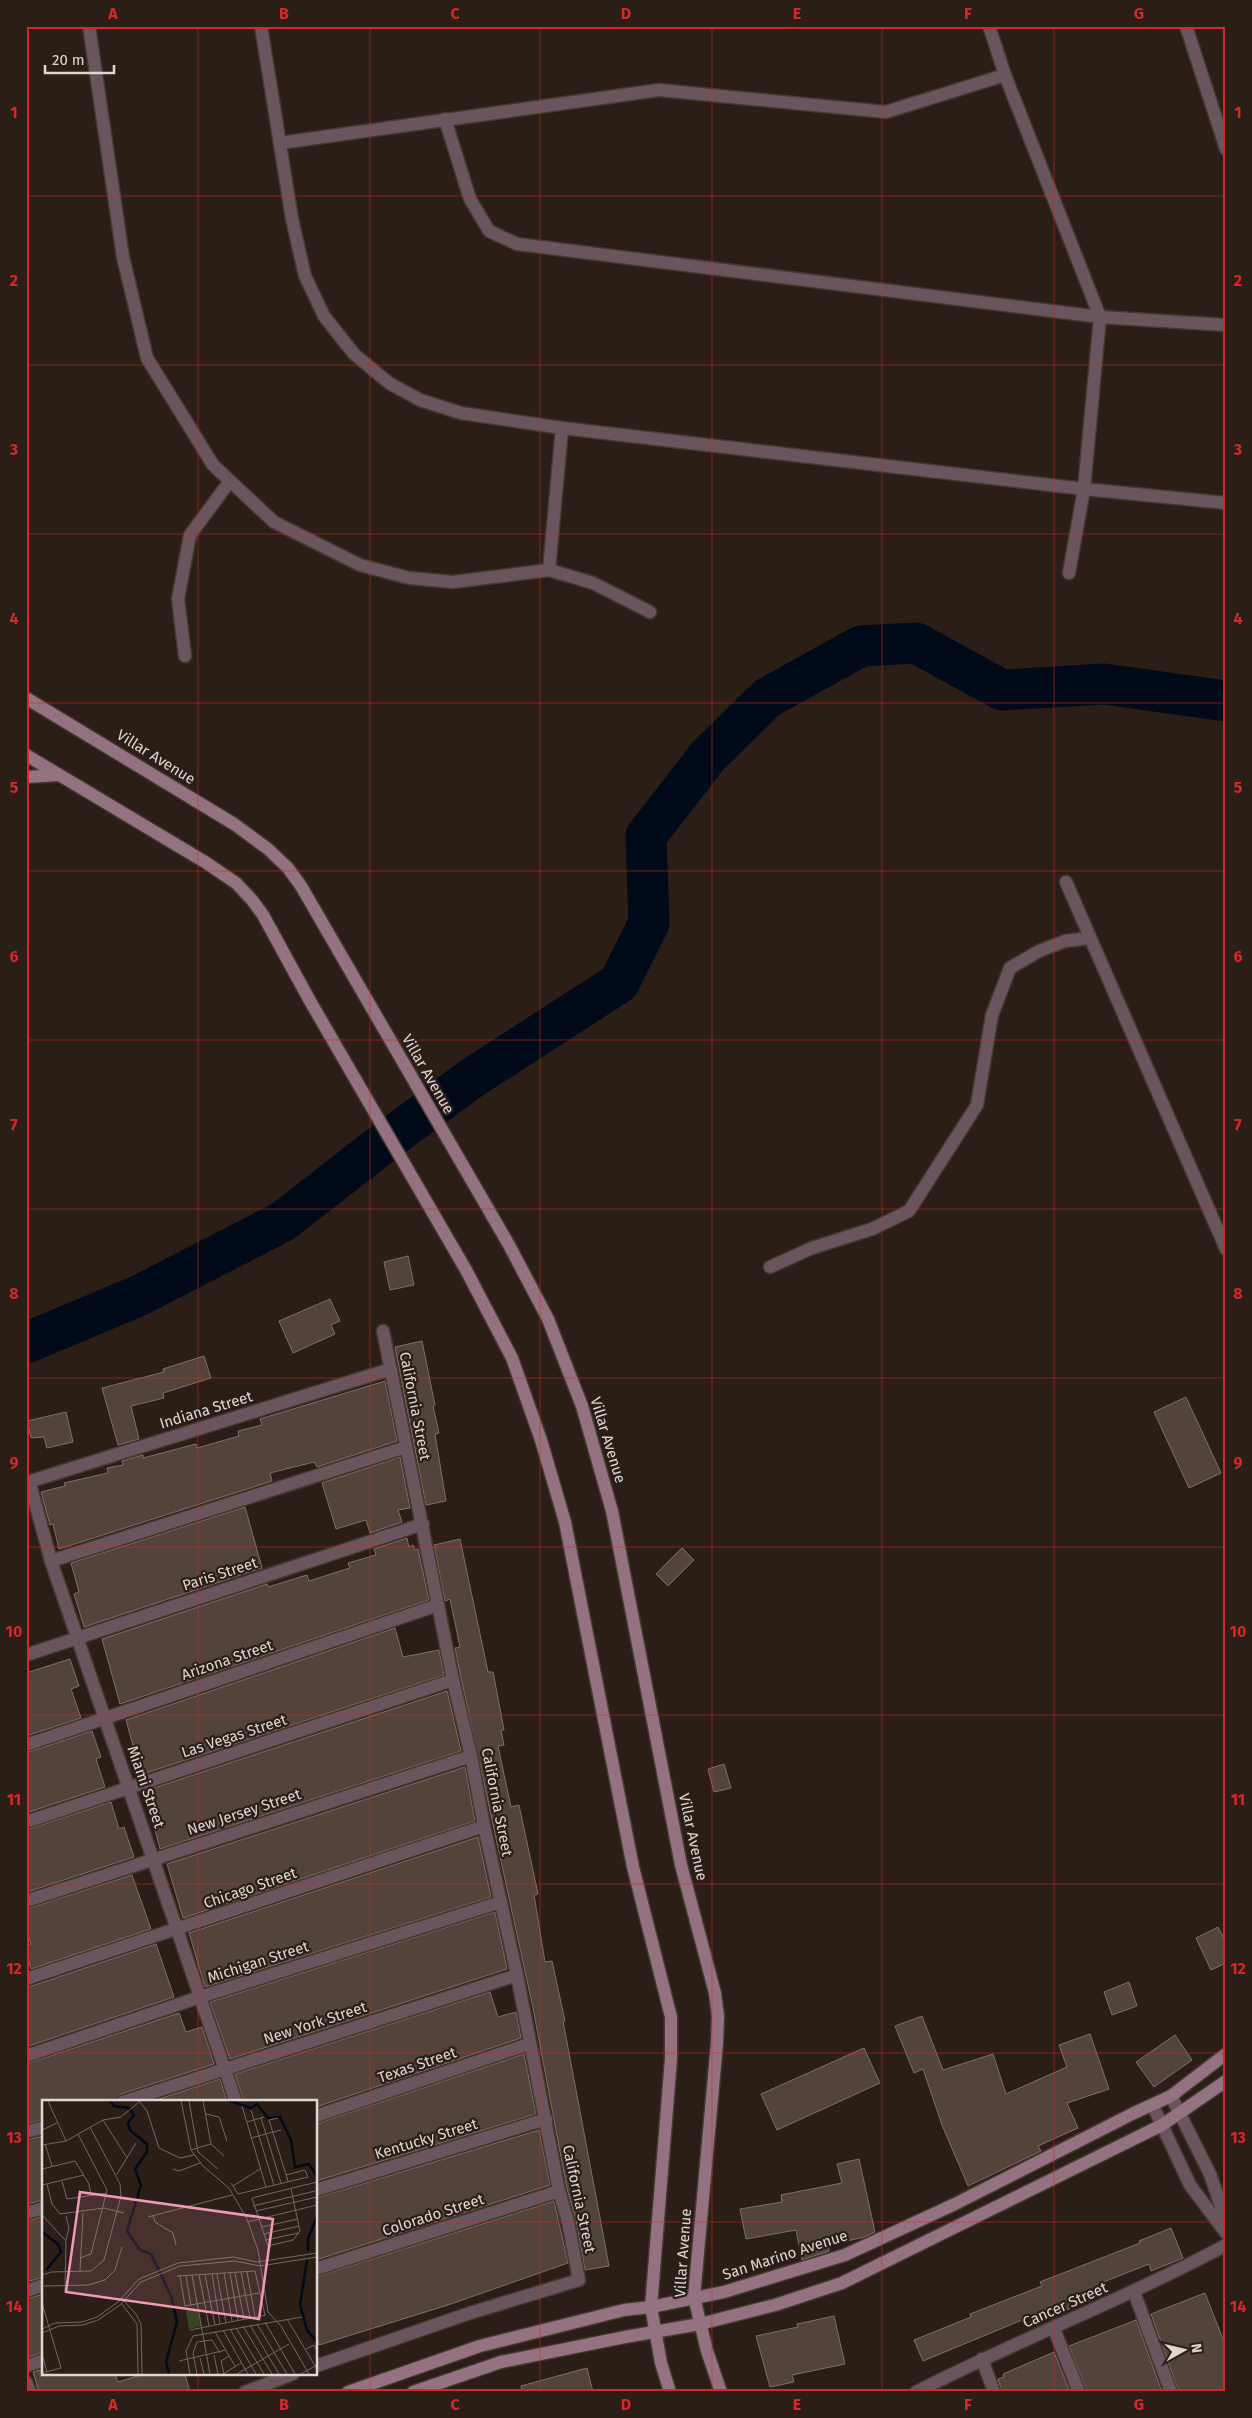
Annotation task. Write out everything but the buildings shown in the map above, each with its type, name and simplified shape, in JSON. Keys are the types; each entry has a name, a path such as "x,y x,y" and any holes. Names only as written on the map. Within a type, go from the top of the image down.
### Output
{"main road":[{"name":"Villar Avenue","path":"26,698 234,824 268,849 288,868 301,886 509,1245 548,1319 582,1406 612,1512 681,1865 715,1993 718,2016 717,2043 694,2298 721,2392"},
{"name":"Villar Avenue","path":"26,756 236,883 263,915 310,1001 466,1270 512,1358 541,1440 562,1513 632,1866 671,2017 671,2059 651,2307 654,2333 670,2392"},
{"path":"26,778 58,775"},
{"name":"San Marino Avenue","path":"348,2392 480,2346 624,2310 651,2307 724,2292 845,2255 955,2204 1134,2113 1153,2106 1171,2096 1226,2054"},
{"path":"413,2392 501,2362 625,2336 654,2333 700,2324 775,2305 842,2283 1162,2125 1226,2081"}],"street":[{"path":"89,26 123,257 147,358 213,464 274,522 360,565 409,578 453,582 548,570 593,583 650,612"},
{"path":"261,26 292,219 306,276 324,316 354,354 389,383 420,400 461,413 562,428 1084,490 1226,503"},
{"path":"989,26 1005,75 1100,317 1084,490 1069,573"},
{"path":"1186,26 1225,144"},
{"path":"280,143 659,90 886,112 1005,75"},
{"path":"445,119 470,199 489,231 517,244 1100,317 1226,325"},
{"path":"548,570 562,428"},
{"path":"185,656 178,599 190,535 230,481"},
{"path":"1066,882 1226,1249"},
{"path":"770,1267 812,1248 872,1229 909,1211 977,1105 992,1015 1010,968 1039,951 1065,941 1090,938"},
{"name":"California Street","path":"318,2364 580,2280 568,2222 559,2191 517,1975 453,1680 383,1330"},
{"name":"Indiana Street","path":"31,1481 391,1369"},
{"path":"51,1561 406,1447"},
{"name":"Miami Street","path":"31,1481 30,1487 51,1561 235,2100"},
{"name":"Paris Street","path":"26,1655 423,1524"},
{"name":"Arizona Street","path":"26,1745 438,1605"},
{"name":"Las Vegas Street","path":"26,1822 453,1680"},
{"name":"New Jersey Street","path":"26,1901 471,1756"},
{"name":"Chicago Street","path":"26,1979 484,1826"},
{"name":"Michigan Street","path":"26,2056 200,1997 501,1902"},
{"name":"New York Street","path":"129,2100 517,1975"},
{"name":"Texas Street","path":"318,2115 529,2044"},
{"path":"1171,2096 1210,2174 1226,2221"},
{"path":"1153,2106 1190,2185 1226,2233"},
{"name":"Kentucky Street","path":"318,2189 546,2119"},
{"path":"26,2132 42,2128"},
{"name":"Colorado Street","path":"318,2268 559,2191"},
{"path":"26,2214 42,2209"},
{"name":"Cancer Street","path":"916,2392 982,2359 1134,2292 1226,2245"},
{"path":"26,2291 42,2286"},
{"path":"1134,2292 1171,2392"},
{"path":"1054,2328 1079,2392"},
{"path":"982,2359 994,2392"},
{"path":"26,2366 42,2361"},
{"path":"245,2392 288,2376"},
{"path":"26,2382 30,2392"}],"waterway":[{"path":"26,1343 138,1296 282,1222 386,1141 472,1078 619,983 649,923 646,836 708,756 767,698 861,646 916,643 1002,690 1104,684 1226,701"}]}
